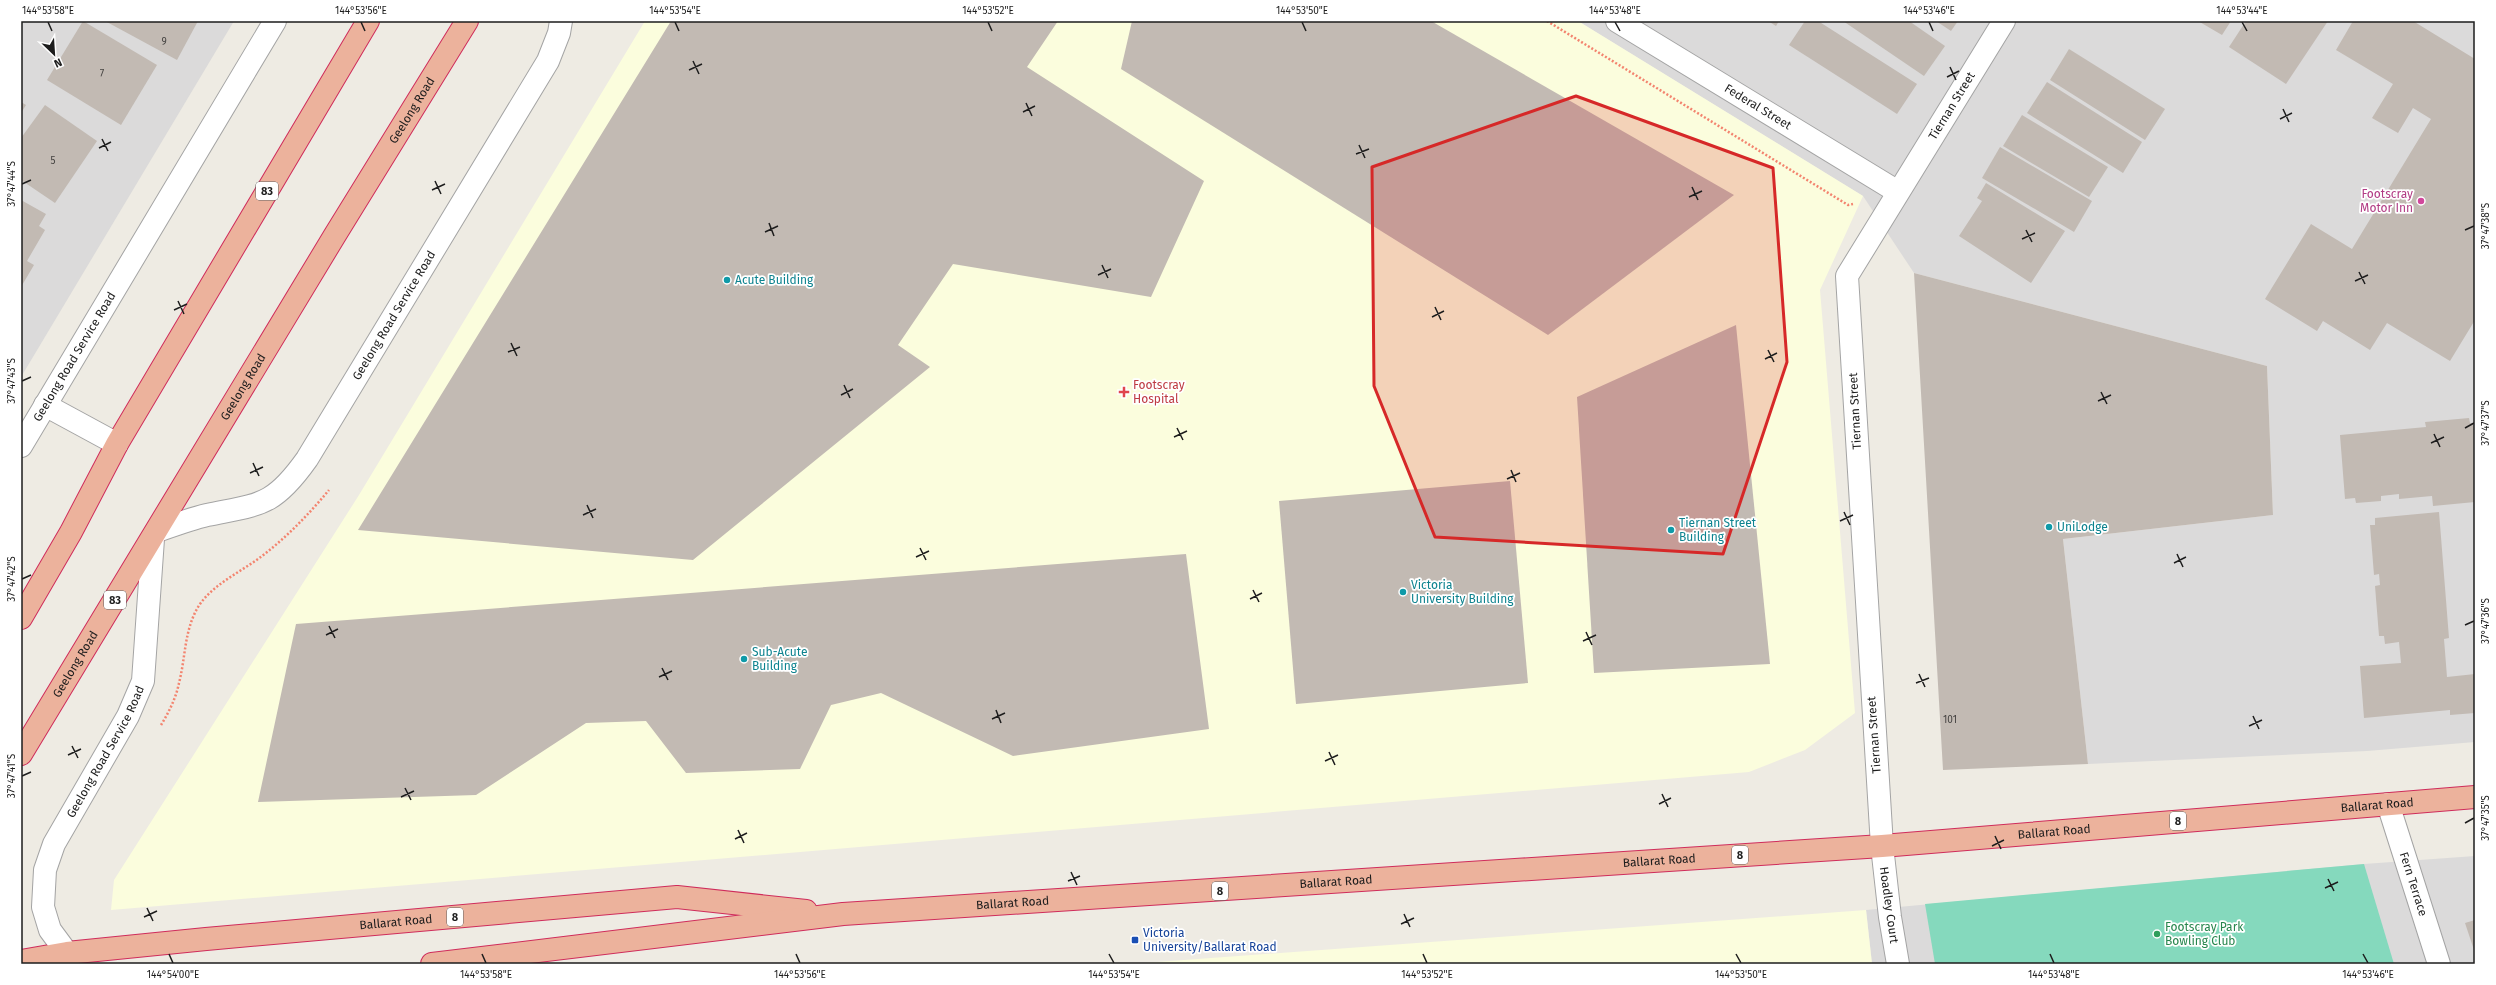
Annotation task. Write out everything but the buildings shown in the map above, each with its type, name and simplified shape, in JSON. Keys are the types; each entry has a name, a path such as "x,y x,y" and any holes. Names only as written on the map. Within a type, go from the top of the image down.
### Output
{"highway":[{"name":"83","path":"21,618 72,532 117,444 368,21"},
{"name":"Geelong Road","path":"21,754 155,535 331,241 467,21"},
{"name":"Ballarat Road","path":"432,964 843,914 1882,846 2475,797"},
{"name":"Ballarat Road","path":"21,961 67,953 677,897 843,914"}],"street":[{"name":"Geelong Road Service Road","path":"21,446 276,21"},
{"name":"Geelong Road Service Road","path":"67,953 50,930 42,907 45,870 54,844 128,716 143,681 155,535 194,518 254,506 276,494 291,481 307,459 548,61 559,33 561,21"},
{"name":"Federal Street","path":"1617,21 1898,192"},
{"name":"Tiernan Street","path":"1882,846 1847,276 2004,21"},
{"path":"45,405 117,444"},
{"name":"Fern Terrace","path":"2388,804 2438,964"},
{"name":"Hoadley Court","path":"1882,846 1890,917 1898,964"}],"path":[{"path":"1547,21 1848,205 1898,192"},
{"path":"160,727 176,693 187,637 194,614 200,604 217,587 276,545 312,511 329,490"}],"highlighted area":[{"path":"1576,96 1773,168 1787,362 1723,554 1435,537 1374,386 1372,167"}],"shaded area":[{"path":"21,21 234,21 21,377"},
{"name":"Footscray Hospital","path":"645,21 1578,21 1863,196 1820,290 1855,713 1805,750 1749,772 111,910 114,880 359,495"},
{"path":"1578,21 2475,21 2475,742 2367,751 2088,764 2063,539 2273,515 2267,366 1914,273 1863,196"},
{"name":"Footscray Park Bowling Club","path":"2475,856 2475,964 1872,964 1866,910 2364,864"},
{"path":"1866,910 1872,964 1130,964"}],"green space":[{"name":"Footscray Park Bowling Club","path":"2364,864 2394,964 1935,964 1925,904"}],"place":[{"name":"Footscray Motor Inn","path":"2421,201"},
{"name":"Acute Building","path":"727,280"},
{"name":"Footscray Hospital","path":"1124,392"},
{"name":"UniLodge","path":"2049,527"},
{"name":"Tiernan Street Building","path":"1671,530"},
{"name":"Victoria University Building","path":"1403,592"},
{"name":"Sub-Acute Building","path":"744,659"},
{"name":"Footscray Park Bowling Club","path":"2157,934"},
{"name":"Victoria University/Ballarat Road","path":"1135,940"}]}
